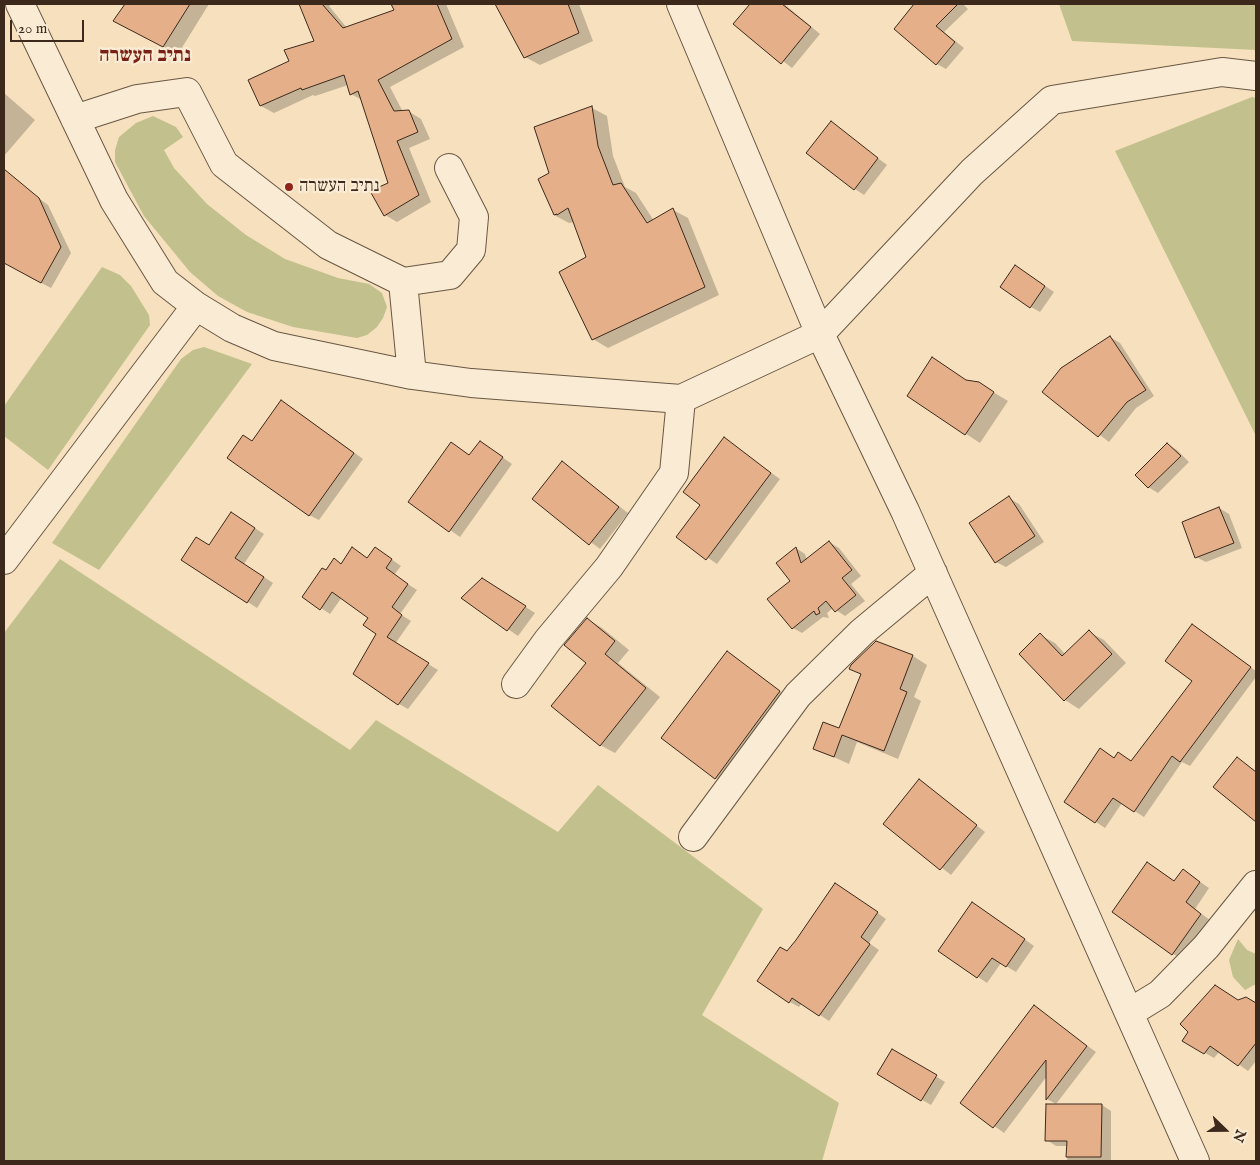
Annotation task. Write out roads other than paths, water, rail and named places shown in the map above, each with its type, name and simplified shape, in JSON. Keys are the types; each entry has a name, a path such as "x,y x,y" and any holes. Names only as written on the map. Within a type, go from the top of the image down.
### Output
{"street":[{"path":"20,4 114,200 165,282 196,306 232,328 274,346 412,376 471,383 681,400 820,334 972,172 1052,100 1222,72 1256,76"},
{"path":"681,4 820,334 933,573 1195,1161"},
{"path":"75,120 137,99 187,92 224,164 328,245 403,282 450,275 471,250 474,217 449,168"},
{"path":"403,282 412,376"},
{"path":"4,560 196,306"},
{"path":"516,684 548,640 609,567 674,473 681,400"},
{"path":"693,837 798,695 862,632 933,573"},
{"path":"1129,1013 1160,994 1180,974 1206,947 1256,885"}],"place":[{"name":"נתיב העשרה","path":"289,187"}],"district":[{"name":"נתיב העשרה","path":"145,57"}]}
